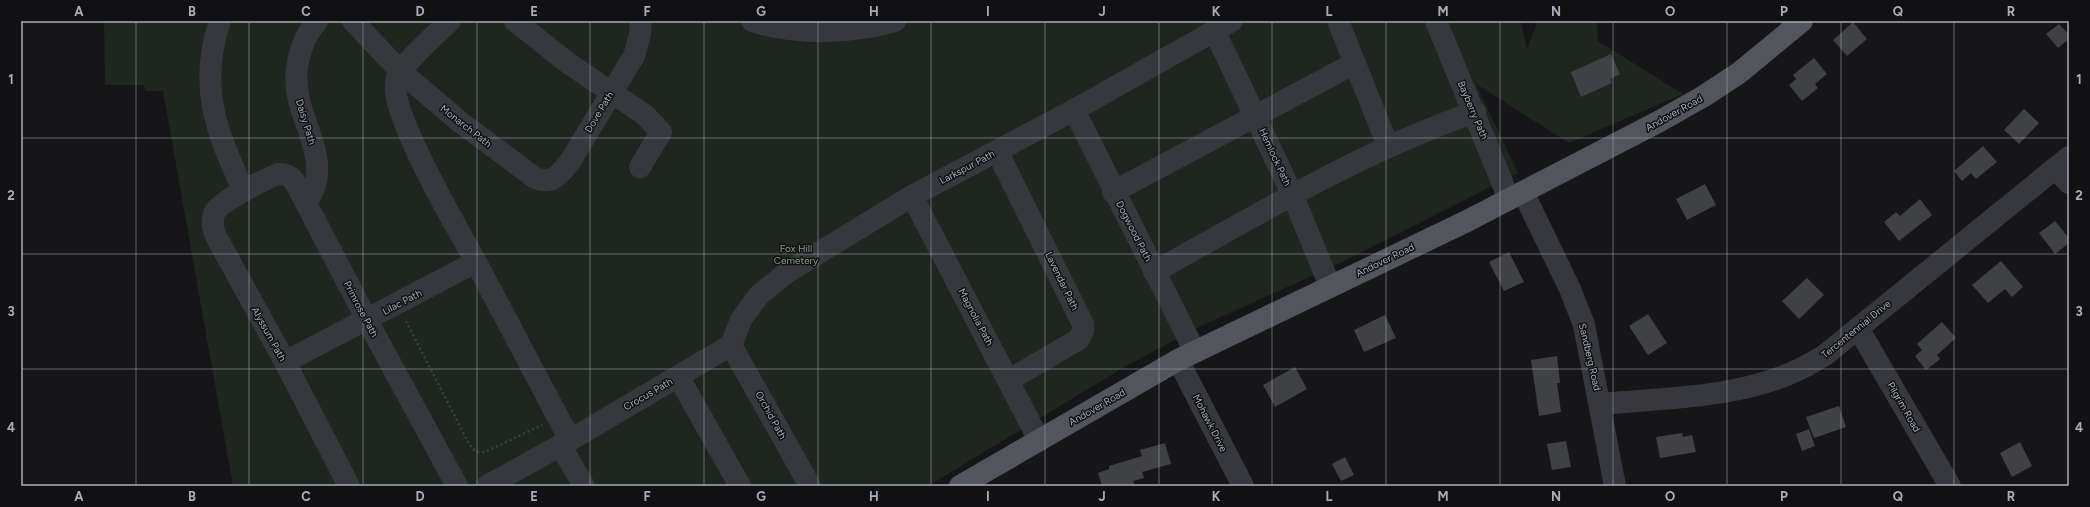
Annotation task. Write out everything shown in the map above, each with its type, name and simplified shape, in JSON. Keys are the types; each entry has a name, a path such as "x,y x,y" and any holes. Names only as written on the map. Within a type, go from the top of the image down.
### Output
{"main road":[{"name":"Andover Road","path":"960,486 1186,356 1516,196 1658,122 1704,96 1739,73 1802,21"}],"street":[{"path":"220,21 213,40 210,77 212,110 223,148 244,191"},
{"name":"Daisy Path","path":"306,202 312,194 316,182 317,164 314,142 299,101 297,65 303,43 317,21"},
{"name":"Monarch Path","path":"353,21 400,71 460,122 535,178"},
{"path":"450,21 400,71 396,83 400,113 435,186 558,418 565,443 584,486"},
{"path":"515,21 610,93 645,115 661,132 640,167"},
{"name":"Dove Path","path":"535,178 544,181 558,177 569,163 610,93 634,56 642,21"},
{"path":"752,21 773,28 806,31 850,29 896,21"},
{"path":"1338,21 1388,146"},
{"name":"Bayberry Path","path":"1436,21 1475,112 1516,196"},
{"name":"Larkspur Path","path":"731,344 742,318 759,295 783,276 841,238 912,196 1074,110 1223,26"},
{"name":"Hemlock Path","path":"1223,26 1255,115 1293,196 1330,286"},
{"path":"1114,192 1255,115 1355,63"},
{"name":"Dogwood Path","path":"1074,110 1154,272 1186,356"},
{"path":"1154,272 1388,146 1475,112"},
{"name":"Lavendar Path","path":"997,151 1082,324 1082,331 1079,339 1009,380"},
{"name":"Tercentennial Drive","path":"1600,404 1702,395 1756,385 1798,371 1825,355 2064,169"},
{"name":"Primrose Path","path":"244,191 278,174 286,174 292,178 457,486"},
{"name":"Alyssum Path","path":"244,191 222,204 215,212 213,228 218,242 285,362 349,486"},
{"name":"Magnolia Path","path":"912,196 1039,440"},
{"name":"Sandberg Road","path":"1516,196 1570,289 1584,325 1615,486"},
{"name":"Lilac Path","path":"285,362 472,264 477,264"},
{"name":"Pilgrim Road","path":"1858,328 1950,486"},
{"name":"Crocus Path","path":"487,486 565,443 731,344"},
{"name":"Orchid Path","path":"731,344 810,486"},
{"name":"Mohawk Drive","path":"1186,356 1243,486"},
{"path":"678,376 738,485"}],"path":[{"path":"398,304 469,444 476,452 485,452 558,418"}],"green space":[{"name":"Fox Hill Cemetery","path":"104,21 1521,21 1527,49 1538,21 1597,21 1598,41 1683,94 1569,143 1476,84 1518,173 1334,266 1201,326 1126,366 928,486 233,486 163,91 146,91 144,85 105,85"}],"building":[{"path":"1853,22 1867,39 1847,56 1833,40"},
{"path":"2059,24 2069,35 2069,39 2058,48 2046,34"},
{"path":"1611,54 1620,74 1610,79 1612,83 1581,97 1571,72"},
{"path":"1814,58 1827,74 1815,84 1818,88 1802,101 1789,85 1796,79 1793,75"},
{"path":"2024,109 2039,123 2019,144 2004,130"},
{"path":"1983,146 1997,162 1976,179 1971,173 1962,181 1954,171"},
{"path":"1705,184 1716,205 1687,220 1676,199"},
{"path":"1920,199 1932,215 1899,241 1884,222 1896,212 1900,216"},
{"path":"2055,221 2069,238 2069,243 2055,254 2039,233"},
{"path":"1509,252 1524,282 1504,291 1489,262"},
{"path":"2001,261 2023,287 2012,297 2005,289 1988,303 1972,285"},
{"path":"1807,278 1824,295 1799,319 1782,301"},
{"path":"1648,314 1667,343 1648,355 1629,326"},
{"path":"1385,315 1396,338 1364,352 1354,330"},
{"path":"1942,322 1956,338 1937,355 1940,359 1926,370 1915,356 1922,350 1917,344"},
{"path":"1557,356 1560,383 1557,383 1561,412 1539,416 1531,360"},
{"path":"1295,367 1307,389 1275,407 1263,385"},
{"path":"1839,406 1846,427 1814,438 1806,417"},
{"path":"1809,429 1815,446 1802,451 1796,434"},
{"path":"1682,433 1683,437 1692,435 1696,452 1660,458 1656,437"},
{"path":"1566,441 1571,467 1552,470 1547,444"},
{"path":"2020,442 2032,466 2012,477 2000,453"},
{"path":"1165,443 1171,464 1142,472 1144,478 1133,481 1135,486 1102,486 1098,473 1109,469 1109,466 1142,456 1140,450"},
{"path":"1345,457 1354,475 1341,481 1332,464"}]}
